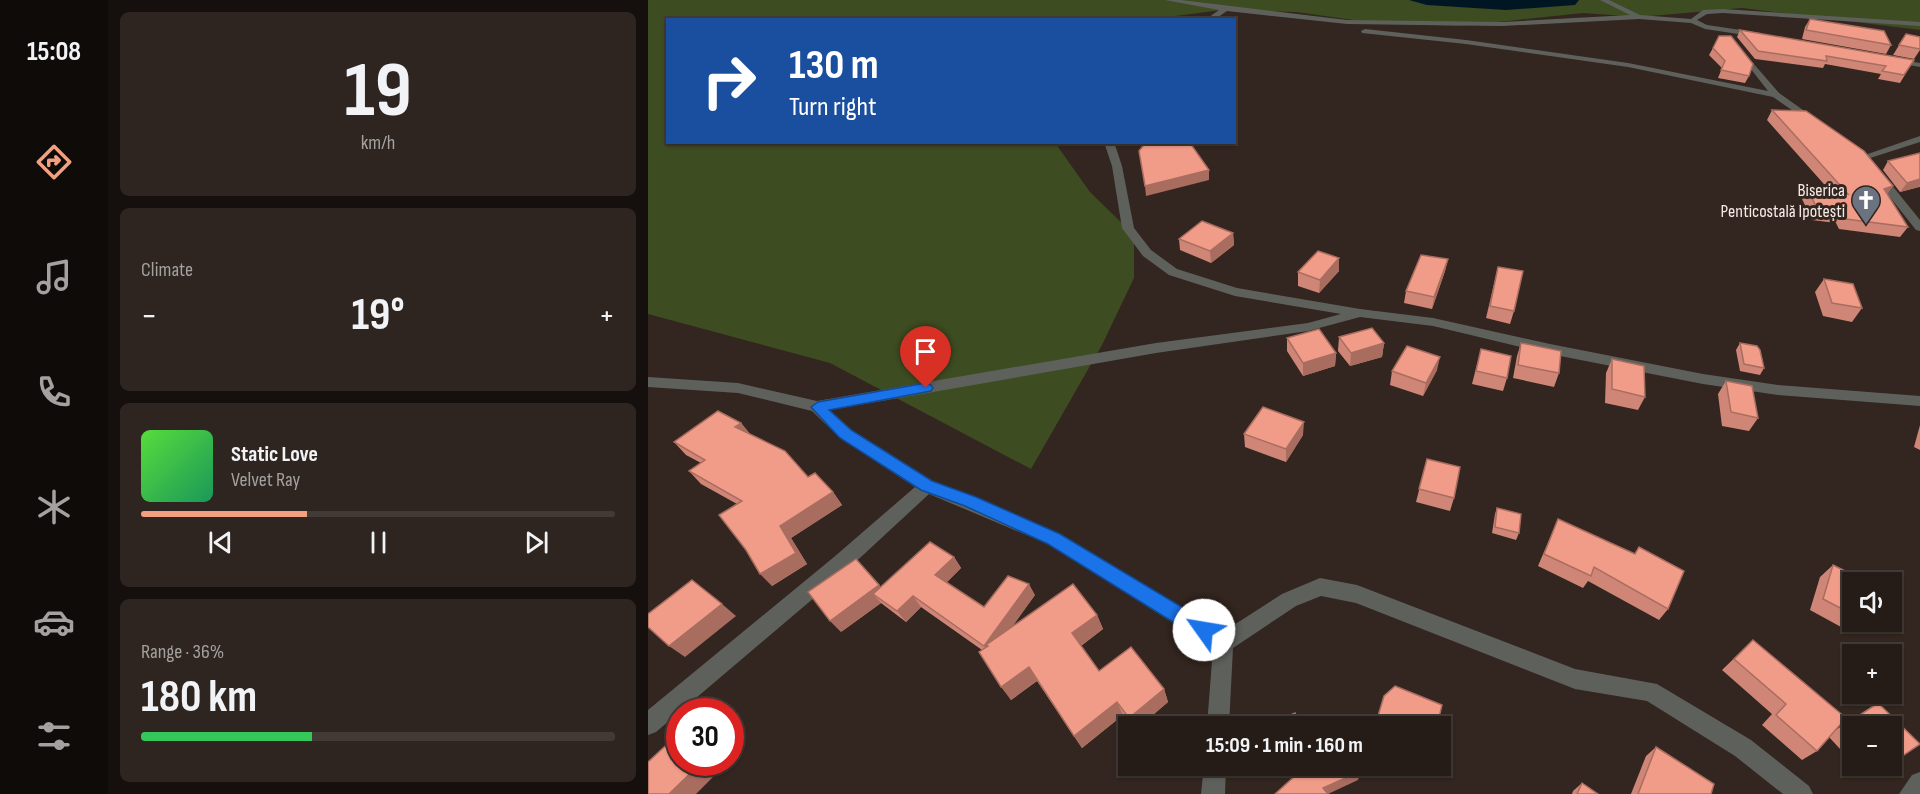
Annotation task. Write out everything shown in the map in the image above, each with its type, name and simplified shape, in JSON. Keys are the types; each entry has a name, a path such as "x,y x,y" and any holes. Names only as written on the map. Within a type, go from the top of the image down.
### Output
{"street":[{"path":"1167,0 1226,9 1369,22 1502,24 1640,17 1693,21 1705,27 1768,37"},
{"path":"1604,0 1640,17"},
{"path":"1211,18 1226,9"},
{"path":"1693,21 1695,17 1706,12 1722,11 1920,24"},
{"path":"1216,15 1503,47 1548,56 1628,65 1776,95"},
{"path":"1552,30 1626,23 1640,17"},
{"path":"1725,31 1776,95 1821,126"},
{"path":"1885,58 1920,65"},
{"path":"1920,139 1860,154 1920,228"},
{"path":"1110,144 1117,166 1128,228 1147,253 1173,272 1235,292 1360,313 1433,322 1550,349 1702,379 1778,390 1920,401"},
{"path":"648,382 738,388 818,407 1074,361 1254,333 1308,327 1360,313"},
{"path":"818,407 846,434 927,486 1054,539 1223,643"},
{"path":"648,724 841,563 927,486"},
{"path":"1223,643 1289,600 1320,587 1357,594 1575,679 1650,691 1743,748 1801,794"},
{"path":"1219,716 1223,643"},
{"path":"1213,794 1214,776"},
{"path":"1911,794 1920,783"}],"green space":[{"path":"648,0 1920,0 1920,30 1742,8 1639,17 1583,13 1461,26 1382,24 1296,12 1221,10 1161,18 666,18 666,144 1059,144 1058,147 1090,192 1134,235 1134,278 1102,345 1031,469 830,363 648,314"}],"water":[{"path":"1409,0 1579,0 1575,5 1506,10 1427,5"}],"building":[{"path":"1810,19 1884,31 1891,45 1806,30"},
{"path":"1740,30 1914,60 1904,75 1882,71 1886,66 1826,56 1827,61 1758,51"},
{"path":"1906,34 1920,37 1920,49 1899,45"},
{"path":"1719,36 1731,36 1753,64 1749,76 1721,70 1725,61 1713,48"},
{"path":"1772,110 1806,111 1864,151 1893,186 1884,189 1908,227 1846,219 1843,213 1818,210 1808,190 1848,194"},
{"path":"1144,144 1191,144 1209,170 1145,186 1139,151"},
{"path":"1920,153 1920,179 1907,183 1888,161"},
{"path":"1202,221 1233,233 1210,251 1179,239"},
{"path":"1318,251 1339,258 1320,280 1298,272"},
{"path":"1421,255 1448,259 1434,297 1406,291"},
{"path":"1498,267 1523,271 1514,311 1490,306"},
{"path":"1824,279 1853,284 1862,308 1832,303"},
{"path":"1372,328 1384,343 1351,353 1339,337"},
{"path":"1319,329 1336,353 1303,363 1287,338"},
{"path":"1521,343 1561,351 1559,373 1518,365"},
{"path":"1740,343 1757,346 1764,368 1744,364"},
{"path":"1407,346 1440,357 1426,383 1392,371"},
{"path":"1481,349 1511,356 1507,378 1476,371"},
{"path":"1612,359 1644,366 1645,397 1612,389"},
{"path":"1726,381 1752,386 1758,418 1731,412"},
{"path":"1263,407 1304,422 1286,449 1244,434"},
{"path":"718,411 741,423 735,427 785,451 808,477 815,473 833,492 780,526 796,553 760,574 746,550 719,515 742,501 689,471 705,460 674,442"},
{"path":"1427,459 1460,467 1454,498 1419,489"},
{"path":"1497,508 1521,514 1519,533 1495,527"},
{"path":"1558,519 1635,554 1639,547 1684,571 1668,609 1594,567 1591,576 1544,554"},
{"path":"930,542 954,557 935,575 984,607 1008,576 1029,584 984,646 913,596 897,611 873,594"},
{"path":"856,559 879,585 830,621 808,592"},
{"path":"1833,565 1847,572 1842,572 1842,609 1823,599"},
{"path":"692,580 722,604 669,646 648,627 648,614"},
{"path":"1073,584 1097,615 1072,633 1099,671 1131,647 1164,689 1131,716 1128,716 1117,702 1074,736 1029,667 1001,687 979,652 988,646 986,645"},
{"path":"1753,640 1844,716 1842,723 1817,751 1776,715 1786,704 1734,659"},
{"path":"1395,686 1442,705 1439,716 1378,716 1384,696"},
{"path":"1879,704 1891,716 1858,716"},
{"path":"1902,726 1920,744 1902,756"},
{"path":"666,745 666,776 688,776 669,794 648,794 648,762"},
{"path":"1656,747 1714,784 1711,794 1638,794"},
{"path":"1295,776 1350,776 1323,788 1328,794 1275,794"},
{"path":"1582,783 1598,794 1577,794"}],"place":[{"name":"Biserica Penticostală Ipotești","path":"1866,226"}],"route":[{"path":"926,388 818,407 846,434 927,486 1054,539 1204,630"}]}
